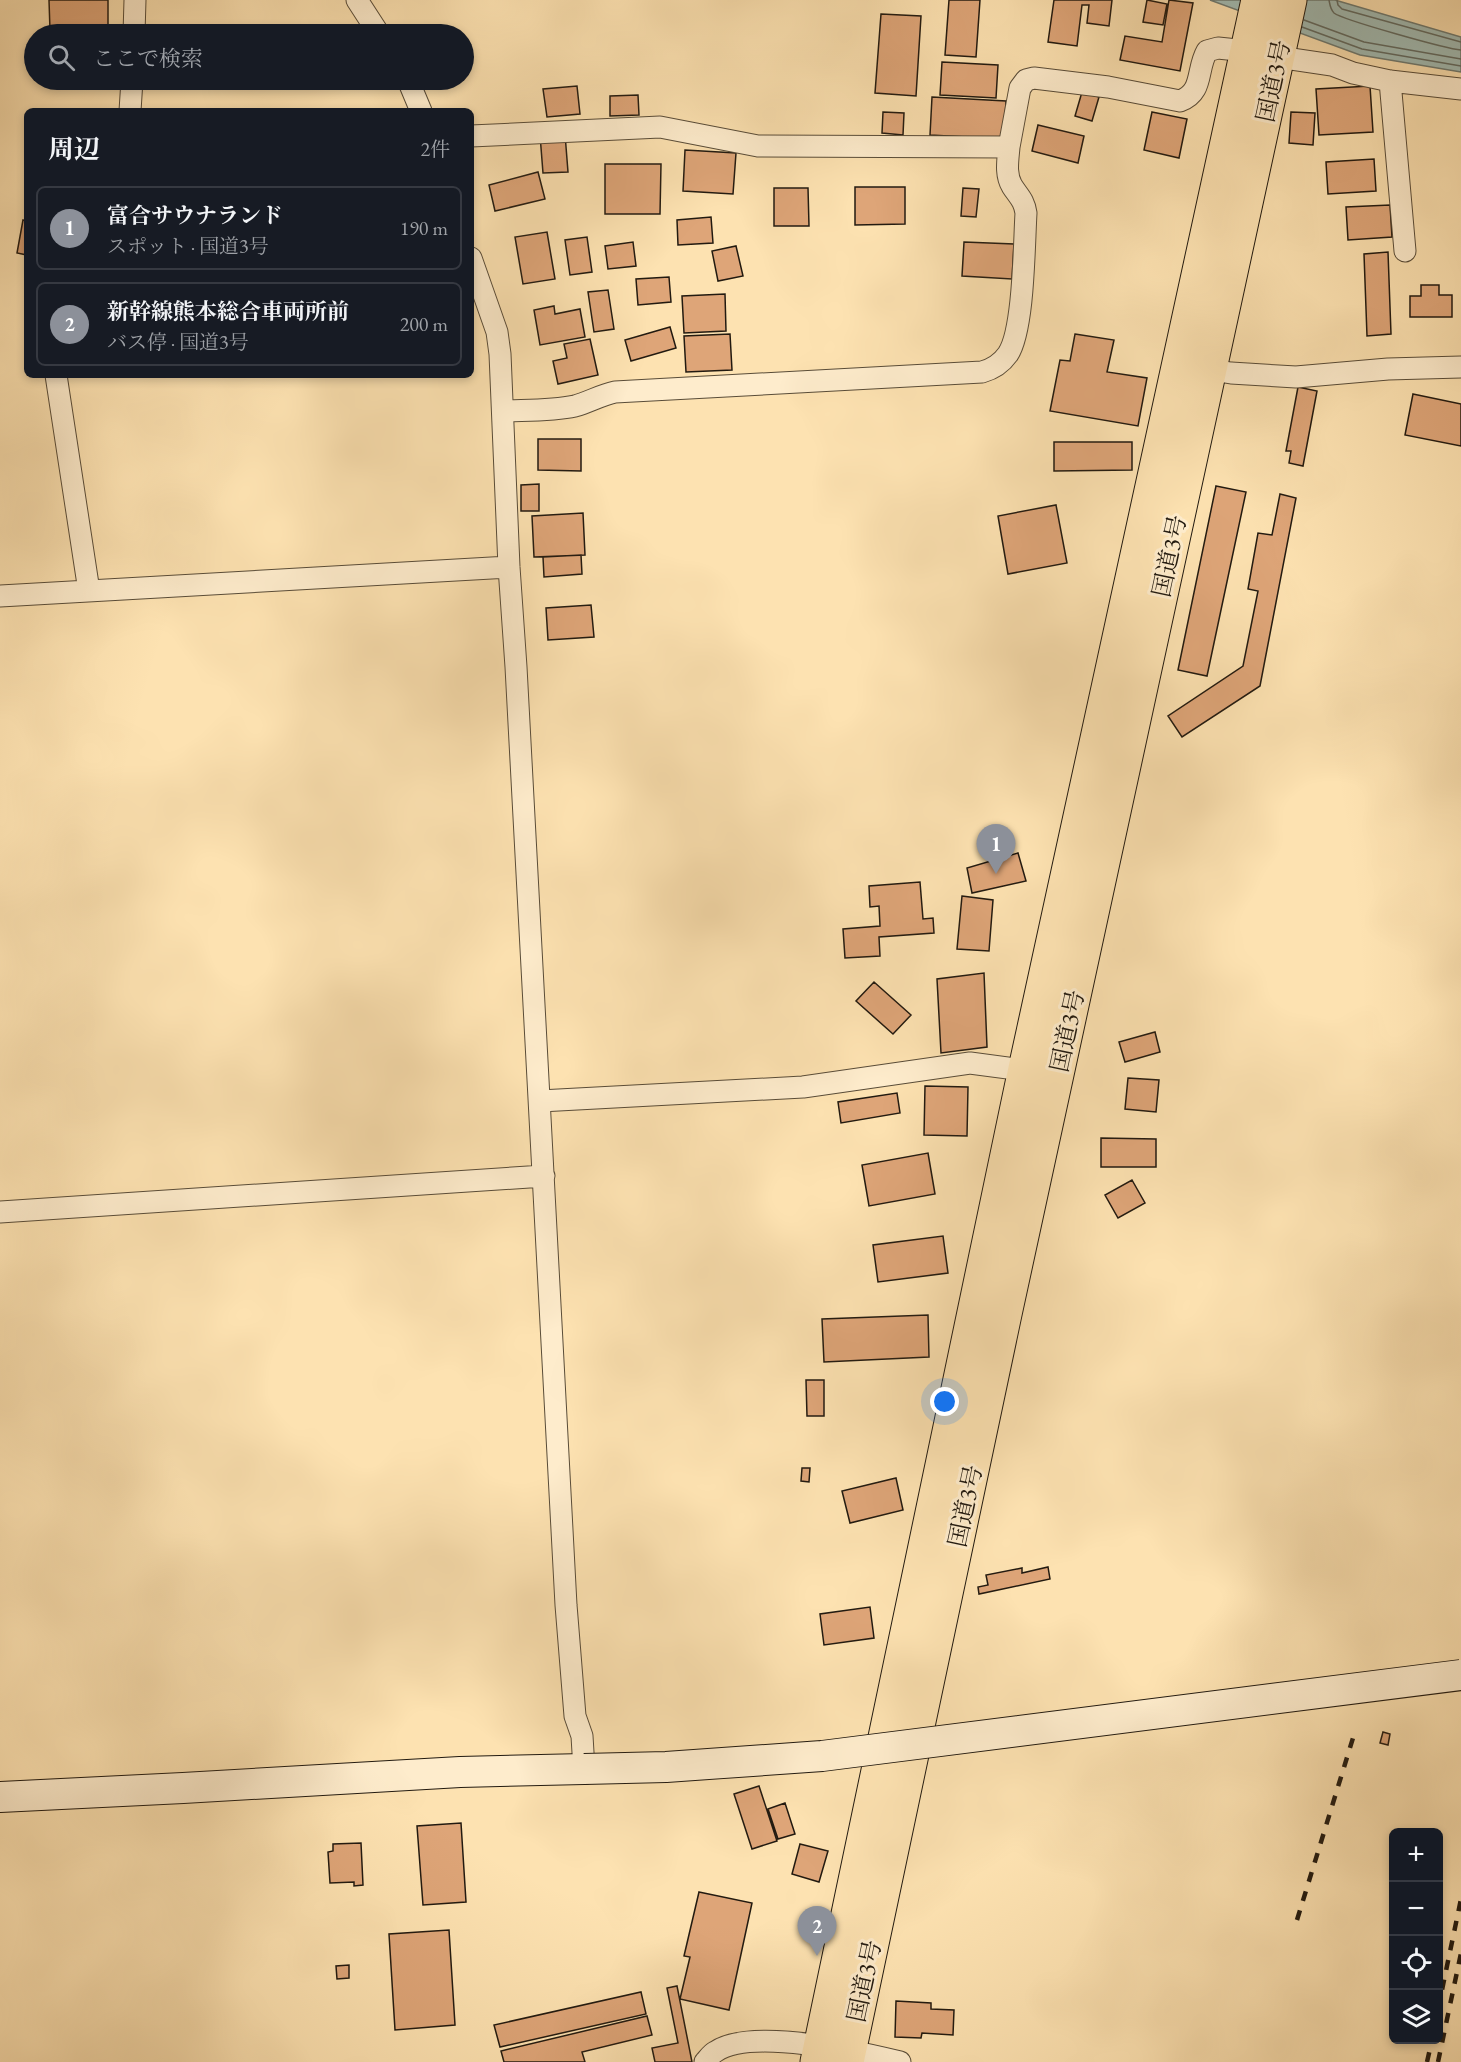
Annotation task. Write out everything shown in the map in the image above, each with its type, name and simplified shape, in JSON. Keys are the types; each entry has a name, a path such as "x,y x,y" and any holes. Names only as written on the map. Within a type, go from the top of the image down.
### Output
{"highway":[{"name":"国道3号","path":"833,2055 1057,1076 1195,367 1264,32 1290,0"},
{"name":"国道3号","path":"833,2055 1025,1070 1195,367"}],"street":[{"path":"134,24 135,0"},
{"path":"357,0 373,24"},
{"path":"503,411 557,409 615,393 982,372 996,368 1008,355 1017,332 1026,213 1024,200 1012,186 1007,173 1009,147 1020,88 1026,80 1034,78 1108,87 1180,101 1190,97 1195,90 1203,57 1207,51 1264,32 1353,73 1390,81 1461,89"},
{"path":"1390,81 1405,251"},
{"path":"130,108 131,90"},
{"path":"413,90 420,108"},
{"path":"474,136 660,127 758,146 1009,147"},
{"path":"474,267 497,332 503,411 509,567 566,1605 575,1716 582,1736 584,1769"},
{"path":"1195,367 1296,377 1389,369 1461,367"},
{"path":"56,378 89,591"},
{"path":"0,596 509,567"},
{"path":"540,1101 803,1087 970,1063 1057,1076"},
{"path":"0,1212 544,1176"},
{"path":"0,1797 449,1772 677,1767 822,1756 1461,1675"},
{"path":"705,2062 715,2051 742,2042 772,2041 833,2055 900,2062"}],"water":[{"path":"1210,0 1335,0 1461,37 1461,72 1360,55"}],"building":[{"path":"49,0 108,0 108,24 50,24"},
{"path":"949,0 980,0 976,57 945,55"},
{"path":"1054,0 1112,0 1109,26 1087,23 1089,5 1082,5 1077,46 1048,42"},
{"path":"1147,0 1167,4 1163,25 1143,22"},
{"path":"1169,0 1193,3 1180,71 1120,60 1125,36 1162,42"},
{"path":"881,14 921,16 916,96 875,93"},
{"path":"942,62 998,65 996,98 940,95"},
{"path":"577,86 580,114 547,117 543,89"},
{"path":"1370,86 1373,132 1319,135 1316,89"},
{"path":"1082,92 1099,97 1092,121 1075,116"},
{"path":"638,95 639,115 610,116 610,96"},
{"path":"932,97 1006,101 1004,139 930,135"},
{"path":"883,112 904,113 903,135 882,133"},
{"path":"1152,112 1187,119 1179,158 1144,150"},
{"path":"1291,112 1315,113 1313,145 1289,143"},
{"path":"1038,125 1084,136 1078,163 1032,151"},
{"path":"565,134 568,172 543,173 540,135"},
{"path":"685,150 736,153 733,194 683,191"},
{"path":"1374,159 1376,191 1328,194 1326,162"},
{"path":"605,164 661,164 660,214 605,214"},
{"path":"538,172 545,199 495,211 489,185"},
{"path":"855,187 905,187 905,224 855,225"},
{"path":"774,188 808,188 809,226 774,226"},
{"path":"963,188 979,189 976,217 961,216"},
{"path":"1390,205 1392,237 1348,240 1346,207"},
{"path":"711,217 713,243 678,245 677,220"},
{"path":"23,220 24,254 17,253"},
{"path":"547,232 555,279 523,284 515,237"},
{"path":"587,237 592,272 570,275 565,240"},
{"path":"633,242 636,266 608,269 605,246"},
{"path":"964,242 1014,244 1012,279 962,276"},
{"path":"736,246 743,276 718,281 712,251"},
{"path":"1388,252 1391,334 1367,336 1364,254"},
{"path":"669,277 671,302 638,305 636,279"},
{"path":"1421,285 1439,285 1439,295 1452,295 1452,317 1410,317 1410,296 1421,296"},
{"path":"608,290 614,329 594,332 588,292"},
{"path":"725,294 726,331 684,333 682,296"},
{"path":"554,306 555,314 580,309 585,337 540,345 534,310"},
{"path":"670,327 676,348 631,361 625,340"},
{"path":"730,334 732,370 686,372 684,336"},
{"path":"1075,334 1114,340 1107,372 1147,378 1138,426 1050,411 1060,360 1070,361"},
{"path":"590,339 598,375 558,384 553,361 567,358 564,344"},
{"path":"1298,387 1317,391 1303,466 1289,463 1291,451 1286,451"},
{"path":"1413,394 1461,404 1461,446 1405,435"},
{"path":"538,439 581,439 581,471 538,470"},
{"path":"1054,442 1132,442 1132,470 1054,471"},
{"path":"539,484 539,511 521,511 521,485"},
{"path":"1216,486 1246,492 1207,676 1178,670"},
{"path":"1280,494 1296,498 1260,686 1182,737 1168,716 1243,666 1258,591 1248,589 1258,533 1272,535"},
{"path":"1056,505 1067,563 1008,574 998,516"},
{"path":"583,513 585,555 534,557 532,516"},
{"path":"581,555 582,574 544,577 543,557"},
{"path":"591,605 594,637 548,640 546,608"},
{"path":"1018,853 1026,881 972,893 967,868"},
{"path":"920,882 923,919 933,918 934,933 879,937 880,956 845,958 843,929 880,926 879,906 870,907 869,886"},
{"path":"962,896 993,900 989,951 957,949"},
{"path":"984,973 987,1047 941,1053 937,979"},
{"path":"874,982 911,1015 893,1034 856,1001"},
{"path":"1155,1032 1160,1052 1125,1062 1119,1042"},
{"path":"1128,1078 1159,1080 1156,1112 1125,1109"},
{"path":"925,1086 968,1087 967,1136 924,1135"},
{"path":"897,1093 900,1113 841,1123 838,1102"},
{"path":"1101,1138 1156,1139 1156,1167 1101,1167"},
{"path":"928,1153 935,1194 869,1206 862,1165"},
{"path":"1132,1180 1145,1203 1118,1218 1105,1195"},
{"path":"943,1236 948,1273 878,1282 873,1245"},
{"path":"928,1315 929,1357 824,1362 822,1319"},
{"path":"806,1380 824,1380 824,1416 807,1416"},
{"path":"802,1468 810,1468 809,1482 801,1481"},
{"path":"896,1478 903,1510 850,1523 842,1491"},
{"path":"1048,1567 1050,1579 979,1594 978,1587 988,1585 986,1575 1022,1568 1022,1573"},
{"path":"870,1607 874,1638 824,1645 820,1614"},
{"path":"1383,1732 1390,1734 1388,1745 1380,1743"},
{"path":"759,1786 777,1841 752,1849 734,1794"},
{"path":"785,1803 795,1834 778,1839 768,1809"},
{"path":"461,1823 466,1902 423,1905 417,1826"},
{"path":"361,1843 363,1885 354,1886 354,1882 330,1883 328,1852 333,1851 333,1844"},
{"path":"800,1844 828,1851 819,1882 792,1874"},
{"path":"699,1892 752,1903 729,2010 680,1999 690,1957 684,1956"},
{"path":"449,1930 455,2025 395,2030 389,1934"},
{"path":"349,1965 349,1978 337,1979 336,1966"},
{"path":"677,1986 692,2062 655,2062 652,2048 678,2043 667,1988"},
{"path":"641,1992 646,2014 500,2047 494,2025"},
{"path":"896,2001 931,2003 931,2009 954,2010 953,2035 922,2033 921,2038 895,2037"},
{"path":"647,2016 652,2035 582,2052 585,2062 504,2062 501,2051"}],"railway":[{"path":"1297,1920 1353,1738"},
{"path":"1442,1990 1461,1899"},
{"path":"1438,2062 1461,1953"},
{"path":"1427,2062 1431,2044"}],"place":[{"name":"富合サウナランド","path":"996,874"},
{"name":"新幹線熊本総合車両所前","path":"817,1956"}]}
